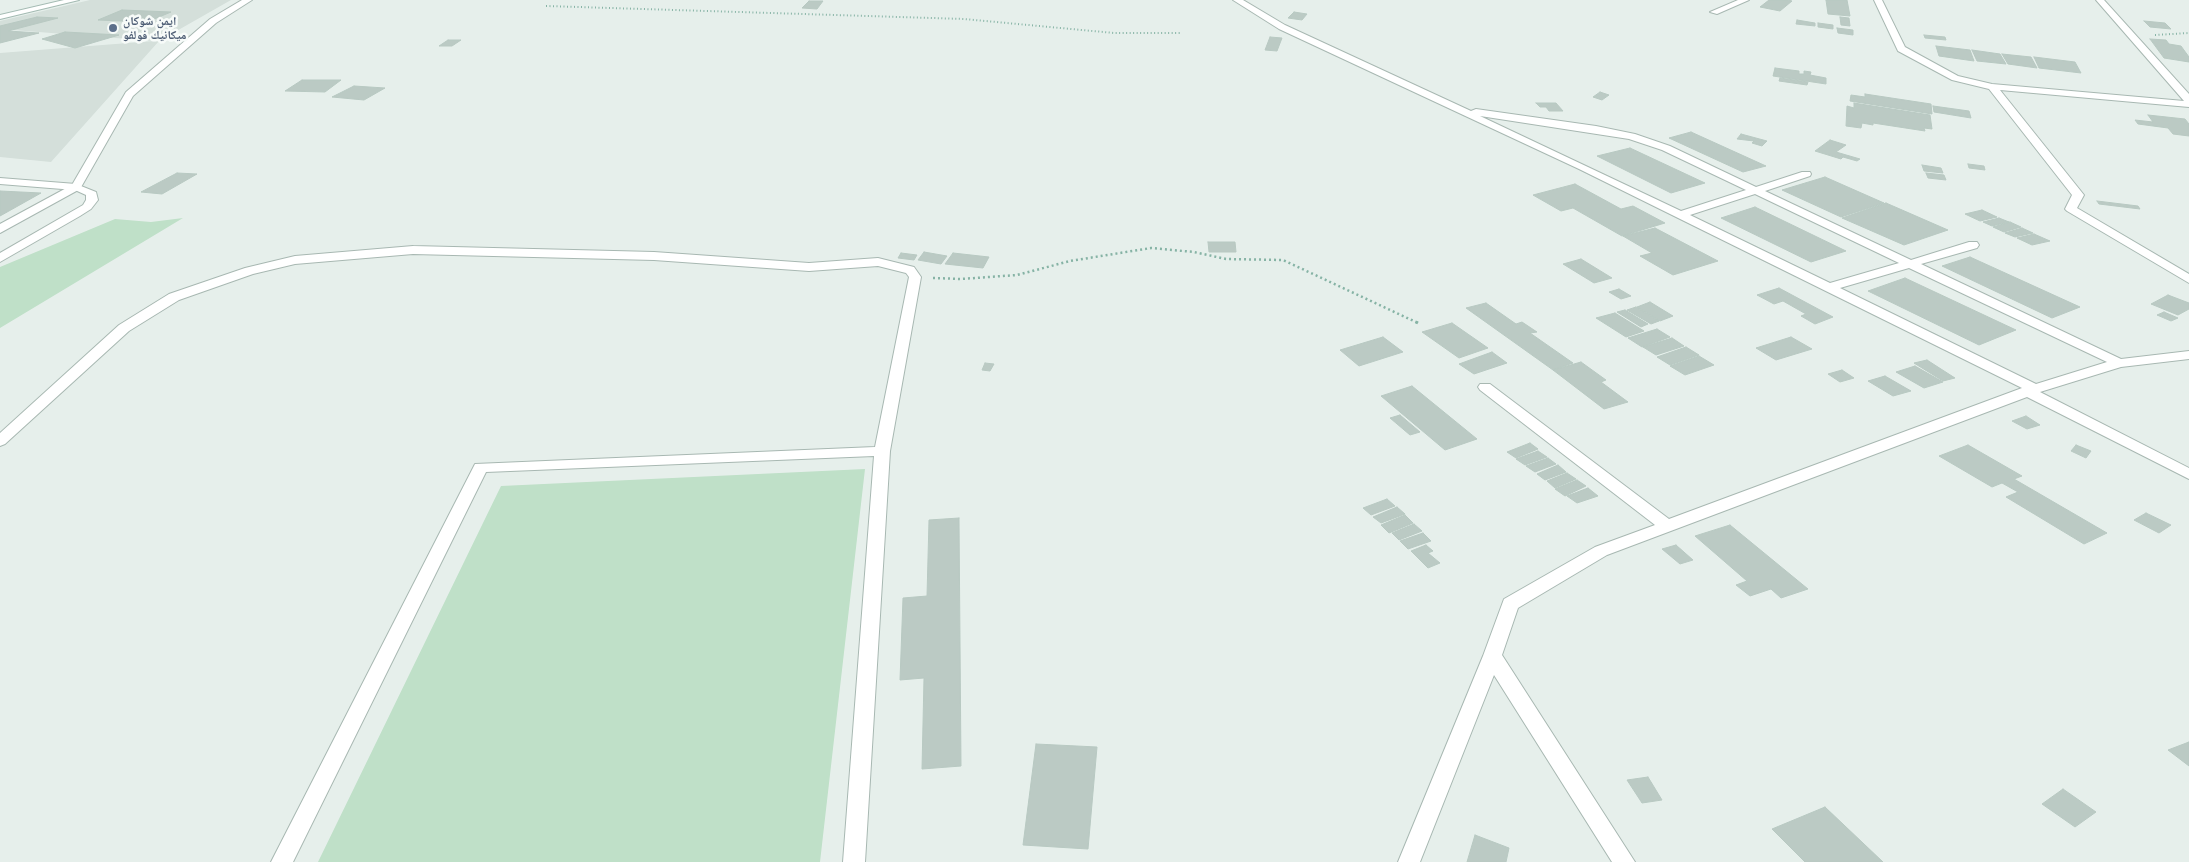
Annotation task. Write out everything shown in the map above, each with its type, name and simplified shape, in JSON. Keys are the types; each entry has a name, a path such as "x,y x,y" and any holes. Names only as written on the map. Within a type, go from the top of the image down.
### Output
{"street":[{"path":"0,10 44,0"},
{"path":"0,17 75,0"},
{"path":"0,229 76,187 129,94 175,52 213,21 248,0"},
{"path":"1237,0 1268,16 1282,27 1462,110 1828,288 2031,390 2189,474"},
{"path":"1714,12 1745,0"},
{"path":"1878,0 1901,49 1955,78 1992,87 2189,104"},
{"path":"2100,0 2189,100"},
{"path":"1992,87 2078,195 2071,209 2189,279"},
{"path":"1462,110 1631,136 1666,148 2119,363"},
{"path":"1680,215 1806,174"},
{"path":"0,181 76,187 92,194 92,200 87,207 0,258"},
{"path":"1828,288 1973,245"},
{"path":"0,441 124,328 174,297 249,271 295,260 413,250 654,256 809,267 878,262 910,270 915,277 882,452 854,862"},
{"path":"1409,862 1492,656 1510,604 1601,551 2031,390 2119,363 2189,354"},
{"path":"1485,387 1667,526"},
{"path":"282,862 481,467 882,452"},
{"path":"1492,656 1624,862"}],"path":[{"path":"546,6 964,19 1114,33 1180,33"},
{"path":"2133,37 2189,33"},
{"path":"915,277 961,279 1017,275 1070,261 1152,248 1194,252 1226,259 1283,260 1418,323"}],"shaded area":[{"path":"90,0 231,0 159,41 51,162 0,157 0,53 154,41 0,29 0,21"}],"green space":[{"path":"183,218 0,328 0,267 115,219 151,222"},
{"path":"865,469 820,862 318,862 501,486"}],"building":[{"path":"1769,0 1792,1 1780,11 1760,7"},
{"path":"1826,0 1847,0 1850,16 1828,14"},
{"path":"809,1 823,1 817,9 802,8"},
{"path":"122,10 171,12 147,22 98,20"},
{"path":"1294,12 1307,14 1302,20 1288,18"},
{"path":"37,17 58,18 8,31 39,33 0,43 0,26"},
{"path":"1840,17 1849,18 1850,26 1841,25"},
{"path":"1797,20 1815,23 1815,26 1796,24"},
{"path":"2144,21 2165,23 2171,29 2150,27"},
{"path":"1818,23 1833,25 1833,29 1818,27"},
{"path":"1837,28 1853,30 1853,35 1838,33"},
{"path":"65,32 119,35 75,48 42,39"},
{"path":"1924,35 1945,37 1946,40 1925,38"},
{"path":"1270,37 1282,38 1277,51 1265,50"},
{"path":"2150,39 2166,40 2169,44 2181,46 2189,57 2189,62 2164,58"},
{"path":"448,40 461,40 452,46 439,46"},
{"path":"1936,46 1970,50 1974,61 1939,56"},
{"path":"1972,50 2000,54 2006,64 1977,61"},
{"path":"2002,54 2031,57 2037,68 2008,64"},
{"path":"2034,57 2075,62 2081,73 2039,68"},
{"path":"1775,68 1799,71 1799,74 1804,74 1804,71 1811,72 1810,75 1826,78 1826,84 1773,76"},
{"path":"1780,78 1808,82 1807,85 1779,81"},
{"path":"302,80 341,80 325,92 285,91"},
{"path":"354,86 385,88 364,100 332,97"},
{"path":"1600,92 1609,95 1602,100 1593,97"},
{"path":"1865,94 1931,104 1932,114 1850,101 1851,95 1865,97"},
{"path":"1536,103 1556,103 1563,111 1549,111 1546,107 1540,107"},
{"path":"1854,103 1930,115 1932,129 1924,128 1925,131 1873,123 1873,125 1862,123 1861,128 1846,126 1847,106 1854,108"},
{"path":"1933,106 1969,111 1971,118 1934,112"},
{"path":"2148,115 2185,119 2189,124 2189,136 2173,134 2168,128 2138,124 2135,120 2153,122"},
{"path":"1691,132 1766,166 1743,172 1669,138"},
{"path":"1741,134 1767,141 1762,146 1752,143 1754,141 1737,139"},
{"path":"1830,140 1846,145 1836,152 1860,159 1857,161 1843,157 1841,159 1815,151"},
{"path":"1630,148 1705,183 1671,193 1597,156"},
{"path":"1968,164 1984,166 1985,170 1969,168"},
{"path":"1922,165 1941,168 1943,173 1924,171"},
{"path":"177,173 197,174 162,194 141,192"},
{"path":"1926,173 1944,175 1946,180 1928,178"},
{"path":"1825,177 1884,203 1841,217 1782,190"},
{"path":"1575,184 1621,209 1633,206 1665,223 1622,236 1573,208 1561,211 1533,195"},
{"path":"0,191 41,193 0,216"},
{"path":"2097,201 2138,206 2140,209 2099,204"},
{"path":"1886,203 1948,230 1904,245 1842,218"},
{"path":"1755,207 1846,251 1811,262 1721,218"},
{"path":"1982,210 1997,217 1980,221 1965,214"},
{"path":"1999,218 2009,222 1992,226 1983,222"},
{"path":"2010,222 2021,227 2004,232 1993,227"},
{"path":"1655,228 1718,261 1673,275 1640,256 1652,253 1623,236"},
{"path":"2022,228 2033,233 2015,237 2005,233"},
{"path":"2034,234 2050,241 2032,245 2017,238"},
{"path":"1208,242 1235,242 1236,252 1209,252"},
{"path":"924,252 947,256 941,264 918,260"},
{"path":"901,253 917,255 914,260 898,258"},
{"path":"953,253 989,257 983,268 945,264"},
{"path":"1970,257 2080,307 2052,318 1942,266"},
{"path":"1581,259 1612,278 1594,283 1563,264"},
{"path":"1905,278 2016,330 1979,345 1868,291"},
{"path":"1779,288 1833,317 1815,324 1801,316 1806,314 1783,301 1774,304 1757,295"},
{"path":"1619,289 1631,296 1621,299 1609,292"},
{"path":"2168,295 2189,303 2189,309 2178,315 2151,304"},
{"path":"1650,302 1673,316 1660,321 1637,307"},
{"path":"1486,303 1516,324 1522,322 1537,332 1530,333 1573,363 1553,370 1466,308"},
{"path":"1636,307 1659,321 1651,324 1627,310"},
{"path":"1625,310 1648,324 1641,327 1617,312"},
{"path":"2164,312 2178,318 2171,321 2157,315"},
{"path":"1615,313 1644,331 1626,337 1596,318"},
{"path":"1452,323 1488,348 1459,358 1422,332"},
{"path":"1657,329 1670,337 1642,347 1628,338"},
{"path":"1383,337 1403,352 1359,366 1340,350"},
{"path":"1791,337 1812,349 1776,360 1756,348"},
{"path":"1672,338 1684,346 1656,355 1643,347"},
{"path":"1686,347 1699,355 1670,365 1657,357"},
{"path":"1492,352 1507,363 1474,374 1459,364"},
{"path":"1699,356 1714,365 1685,375 1670,366"},
{"path":"1927,360 1955,378 1943,381 1914,363"},
{"path":"1581,362 1606,380 1601,382 1628,402 1604,409 1553,370"},
{"path":"985,363 994,364 990,371 982,370"},
{"path":"1915,366 1943,382 1924,388 1896,372"},
{"path":"1842,370 1854,378 1840,382 1828,374"},
{"path":"1885,376 1911,391 1893,396 1868,381"},
{"path":"1412,386 1477,439 1445,450 1381,396"},
{"path":"1400,415 1420,432 1410,435 1390,418"},
{"path":"2026,416 2040,425 2027,429 2012,421"},
{"path":"1530,443 1538,449 1516,458 1507,452"},
{"path":"1968,445 2022,476 2014,479 2107,533 2084,544 2006,497 2018,492 2002,483 1992,487 1939,456"},
{"path":"2076,445 2091,451 2086,458 2071,451"},
{"path":"1538,451 1547,457 1525,465 1516,459"},
{"path":"1548,458 1556,464 1535,472 1526,466"},
{"path":"1558,465 1566,472 1545,480 1537,474"},
{"path":"1567,473 1576,479 1555,488 1547,481"},
{"path":"1577,480 1586,486 1565,496 1555,489"},
{"path":"1588,488 1598,496 1577,503 1567,496"},
{"path":"1387,499 1395,506 1371,515 1363,508"},
{"path":"1397,507 1405,514 1381,523 1373,517"},
{"path":"2146,513 2171,525 2159,533 2134,520"},
{"path":"1405,515 1413,523 1389,533 1381,525"},
{"path":"959,518 961,766 922,769 924,678 900,680 903,598 927,596 929,520"},
{"path":"1414,524 1422,531 1399,540 1392,533"},
{"path":"1730,525 1808,589 1781,598 1771,589 1750,596 1736,585 1747,581 1695,536"},
{"path":"1423,533 1431,541 1408,549 1400,541"},
{"path":"1426,545 1433,551 1428,553 1440,563 1428,568 1411,551"},
{"path":"1676,545 1693,560 1680,564 1662,549"},
{"path":"2189,742 2189,766 2168,750"},
{"path":"1036,744 1097,747 1088,849 1023,845"},
{"path":"1648,777 1662,800 1642,803 1627,780"},
{"path":"2063,789 2096,812 2075,827 2042,804"},
{"path":"1825,807 1883,862 1805,862 1772,829"},
{"path":"1475,835 1509,848 1506,862 1467,862"}],"place":[{"name":"ايمن شوكان ميكانيك فولفو","path":"113,28"}]}
